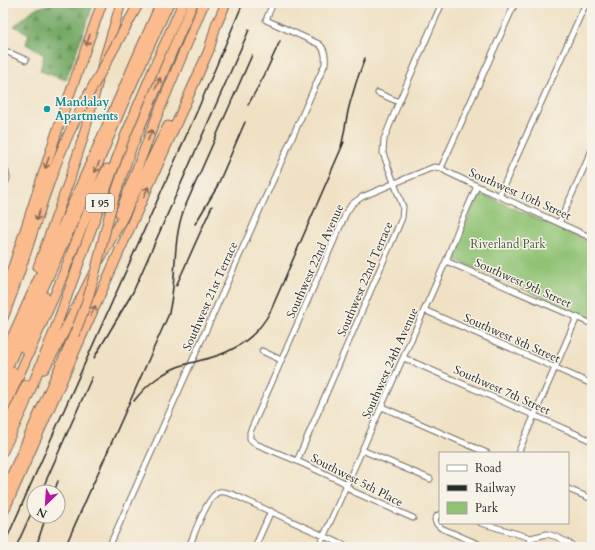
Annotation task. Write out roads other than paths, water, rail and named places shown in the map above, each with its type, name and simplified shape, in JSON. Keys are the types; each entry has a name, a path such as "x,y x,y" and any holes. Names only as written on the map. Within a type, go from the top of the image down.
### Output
{"highway":[{"path":"3,298 60,123 102,3"},
{"path":"104,59 108,34 116,3"},
{"path":"20,319 83,138 104,59 122,3"},
{"path":"3,318 55,167 72,126 139,3"},
{"name":"I 95","path":"3,357 161,3"},
{"path":"3,377 78,211 122,106 169,3"},
{"path":"3,434 27,383 56,313 107,169 145,75 177,3"},
{"name":"I 95","path":"3,451 24,406 58,321 124,139 183,3"},
{"path":"3,495 83,313 114,198 132,146 193,3"},
{"path":"105,249 204,3"},
{"path":"24,406 57,346 105,249 124,216 226,3"},
{"path":"3,512 209,50 218,22"},
{"path":"3,411 62,277 98,186 107,169"},
{"path":"3,395 49,287 78,211"}],"street":[{"name":"Southwest 21st Terrace","path":"109,547 323,70 325,52 319,44 266,20 274,3"},
{"path":"442,3 384,139 383,153 395,182 434,167 442,168 515,3"},
{"path":"499,196 586,3"},
{"path":"3,50 26,60"},
{"path":"378,93 399,102"},
{"path":"559,223 592,150"},
{"name":"Southwest 10th Street","path":"442,168 446,172 592,238"},
{"path":"3,189 7,178 4,171"},
{"name":"Southwest 22nd Avenue","path":"250,439 250,432 346,213 352,204 362,197 395,182"},
{"name":"Southwest 22nd Terrace","path":"297,461 402,218 403,207 395,182"},
{"name":"Southwest 24th Avenue","path":"319,547 404,358 477,186"},
{"name":"Southwest 9th Street","path":"446,261 592,324"},
{"name":"Southwest 8th Street","path":"424,310 592,384"},
{"path":"518,452 577,317"},
{"path":"262,351 281,360"},
{"name":"Southwest 7th Street","path":"404,358 592,441"},
{"path":"382,407 484,452"},
{"name":"Southwest 5th Place","path":"250,439 256,444 343,482 352,491 413,518"},
{"path":"362,450 430,479"},
{"path":"569,488 592,499"},
{"path":"189,547 207,505 214,496 220,492 232,494 348,547"},
{"path":"254,547 271,511"},
{"path":"439,515 435,520 436,523 442,528 485,547"},
{"path":"483,524 531,538 547,534 557,536 572,544 572,547"},
{"path":"527,547 531,538"}],"railway":[{"path":"3,547 198,109 243,3"},
{"path":"94,358 133,292 249,30"},
{"path":"248,105 264,76 280,41"},
{"path":"65,547 168,316 173,289 177,236 184,209 252,55"},
{"path":"341,147 347,114 365,58"},
{"path":"195,224 216,189 245,122"},
{"path":"134,401 144,389 162,375 183,365 213,357 231,350 247,340 261,326 271,310 344,142"},
{"path":"176,286 212,206"},
{"path":"45,484 92,377"},
{"path":"16,547 26,524"},
{"path":"36,547 43,524"}],"place":[{"name":"Mandalay Apartments","path":"47,109"}],"park label":[{"name":"Riverland Park","path":"508,244"}]}
